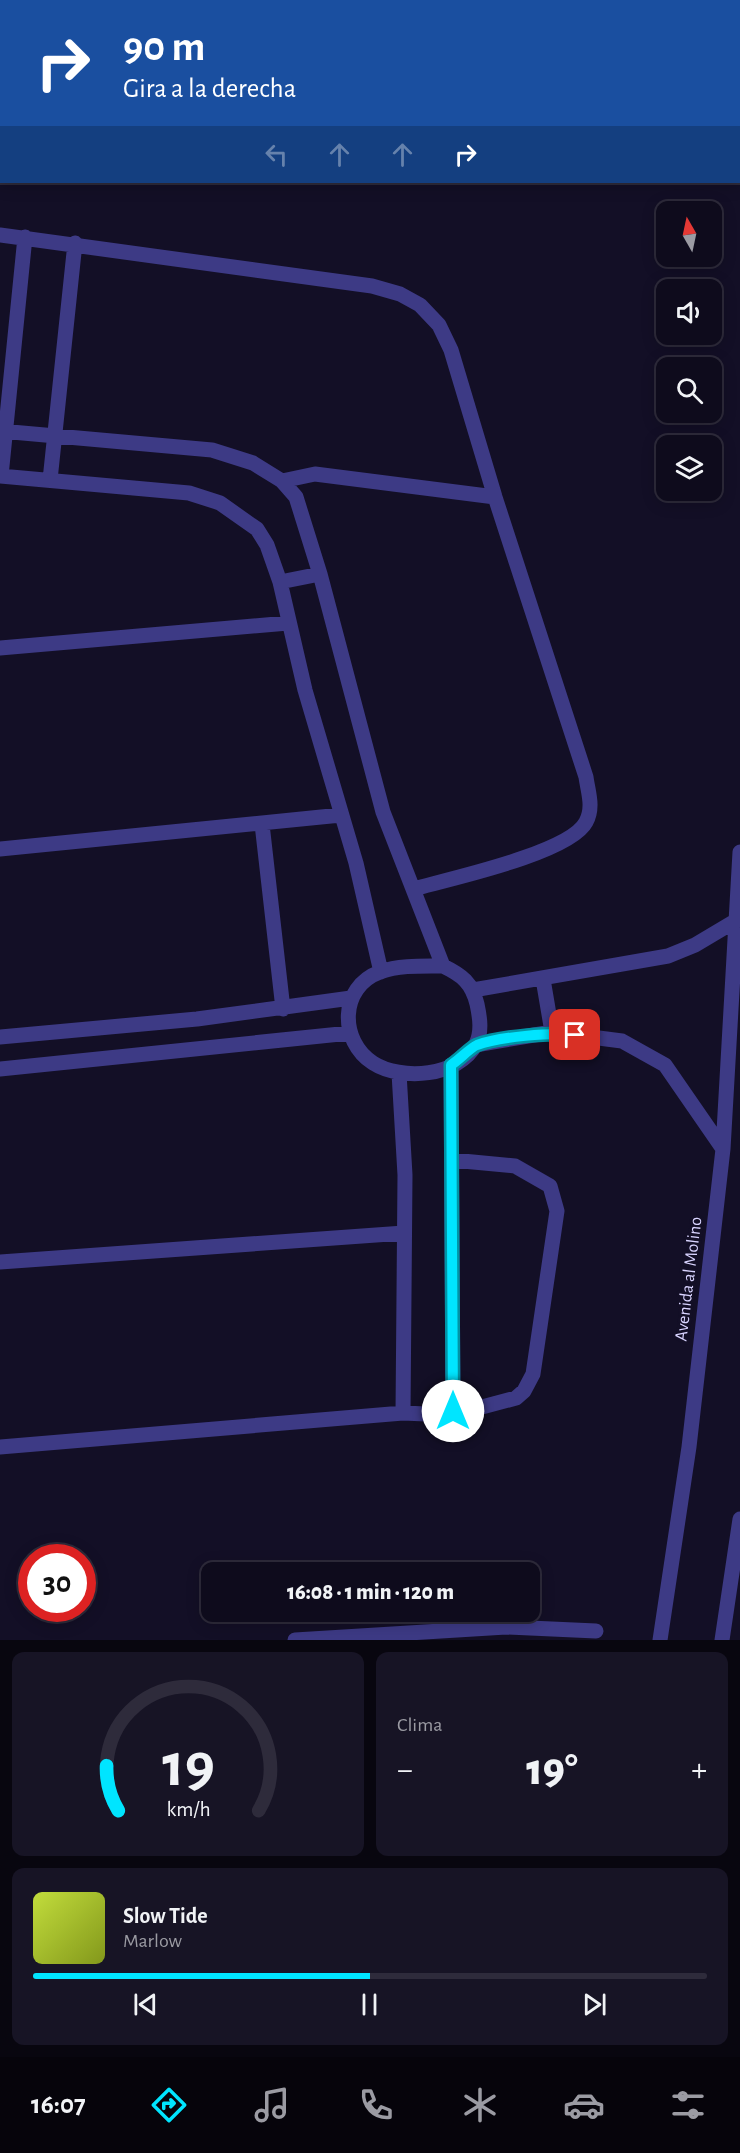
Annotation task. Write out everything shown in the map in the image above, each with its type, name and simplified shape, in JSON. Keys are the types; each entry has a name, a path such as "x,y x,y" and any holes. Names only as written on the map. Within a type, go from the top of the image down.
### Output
{"street":[{"path":"0,235 75,243 372,286 400,294 420,305 439,325 451,350 495,497 586,777 591,807 586,824 559,844 528,857 413,889"},
{"path":"25,237 0,476 189,493 220,503 257,529 270,552 280,582 288,623 381,972"},
{"path":"50,480 75,243"},
{"path":"3,431 212,450 253,463 282,481 296,497 320,574 383,812 443,966"},
{"path":"282,481 315,474 495,497"},
{"path":"280,582 320,574"},
{"path":"0,648 288,623"},
{"path":"0,849 262,825 341,815"},
{"path":"262,825 283,1009"},
{"name":"Avenida al Molino","path":"660,1640 689,1448 723,1149 740,852"},
{"path":"473,990 668,956 695,945 737,920"},
{"path":"443,966 466,979 473,990 480,1017 480,1033 475,1046 466,1057 451,1065 414,1074 399,1073 371,1062 350,1033 347,1016 351,998 368,977 381,972 399,968 443,966"},
{"path":"543,979 552,1032"},
{"path":"0,1037 197,1019 351,998"},
{"path":"475,1046 552,1032 621,1041 665,1065 723,1149"},
{"path":"0,1069 350,1033"},
{"path":"451,1065 453,1411"},
{"path":"399,1073 405,1175 403,1413"},
{"path":"0,1447 403,1413 453,1411 499,1404 516,1398 533,1374 556,1211 550,1186 515,1166 452,1160"},
{"path":"0,1262 404,1233"},
{"path":"722,1640 740,1519"},
{"path":"295,1640 597,1631"}],"route":[{"path":"453,1411 451,1065 466,1057 475,1046 552,1032 575,1035"}]}
